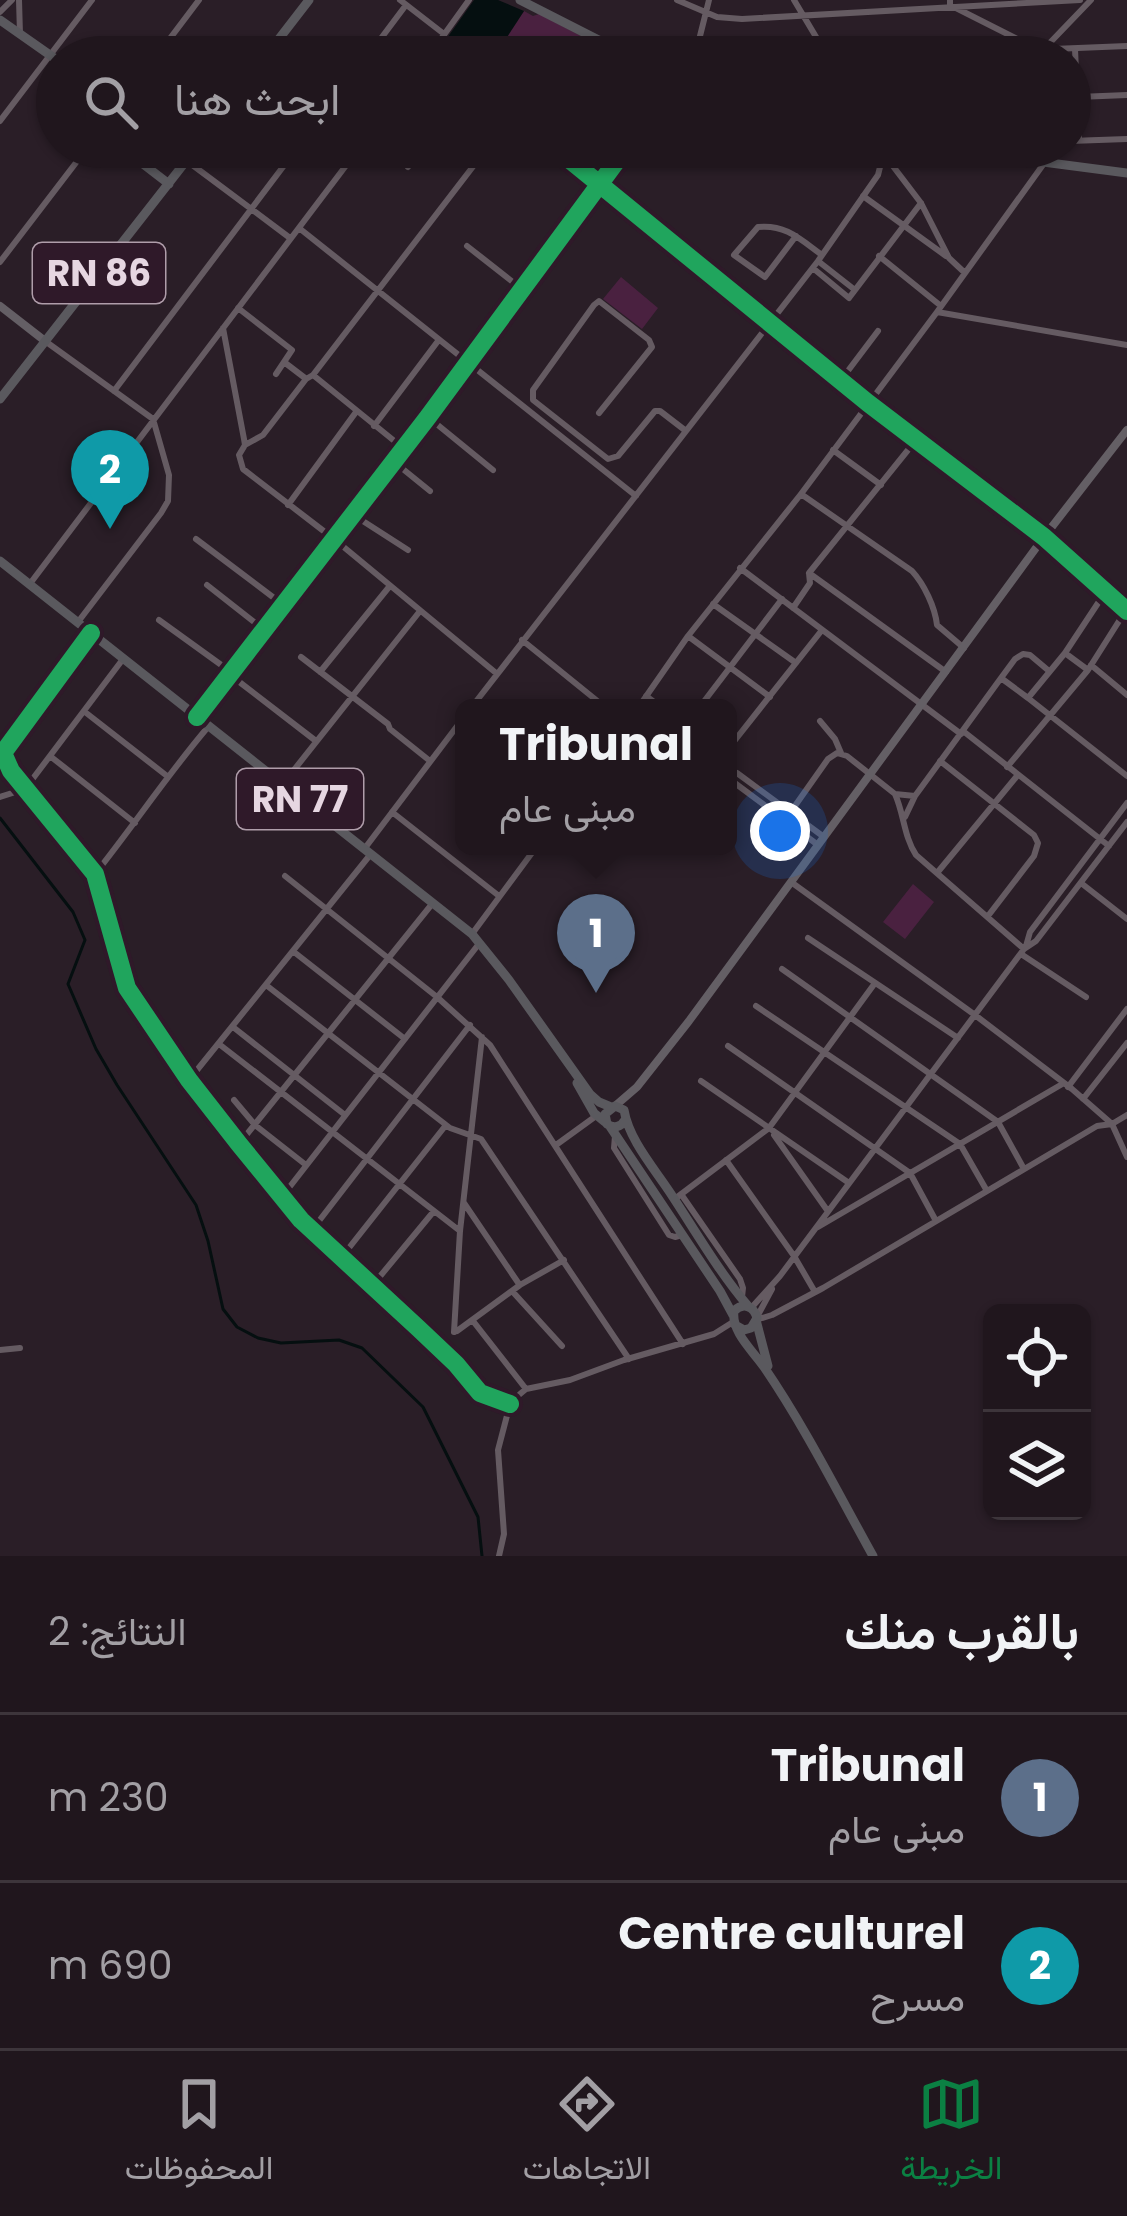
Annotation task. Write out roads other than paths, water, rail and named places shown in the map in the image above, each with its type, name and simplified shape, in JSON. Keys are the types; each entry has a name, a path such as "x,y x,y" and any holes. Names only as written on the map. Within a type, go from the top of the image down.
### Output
{"main road":[{"path":"281,36 309,0"},
{"path":"520,0 591,36"},
{"path":"0,16 36,45"},
{"path":"148,168 169,184"},
{"name":"RN 86","path":"2,391 182,168"},
{"path":"1091,168 1127,172"},
{"path":"0,306 45,340"},
{"path":"637,1087 626,1118 617,1127 608,1124 605,1114 637,1087 1127,430"},
{"name":"RN 77","path":"0,561 476,938 592,1097 613,1106"},
{"name":"RN 77","path":"569,1067 596,1116 608,1124 724,1297 733,1321 774,1382 873,1556"},
{"path":"613,1106 621,1108 626,1118"},
{"name":"RN 77","path":"626,1118 752,1312 774,1382"},
{"path":"737,1308 752,1312 748,1330 733,1321 737,1308"}],"street":[{"path":"0,16 16,0"},
{"path":"16,0 20,34"},
{"path":"68,36 92,0"},
{"path":"172,36 199,0"},
{"path":"381,36 403,3 444,34 469,0"},
{"path":"677,0 717,17 742,19 950,3 1080,0"},
{"path":"698,36 709,0"},
{"path":"794,0 815,36"},
{"path":"1058,36 1091,0"},
{"path":"950,3 1010,36"},
{"path":"1091,48 1127,46"},
{"path":"0,121 36,79"},
{"path":"1091,96 1127,95"},
{"path":"1091,140 1127,139"},
{"path":"0,262 72,168"},
{"path":"197,168 291,238"},
{"path":"114,391 282,168"},
{"path":"29,585 344,168"},
{"path":"472,168 263,435 245,445 239,455 243,469 497,674"},
{"path":"581,168 868,403 1044,537 1127,610 1089,668 1007,767"},
{"path":"197,717 612,168"},
{"path":"478,699 817,261 880,168"},
{"path":"894,168 921,203 949,259"},
{"path":"644,699 1041,168"},
{"path":"863,196 965,273"},
{"path":"796,236 765,277 734,255 758,227 784,227 796,236 817,261 855,290 921,203"},
{"path":"298,228 637,496"},
{"path":"467,246 523,290"},
{"path":"879,256 939,309 1127,344"},
{"path":"598,413 652,347 599,302 533,390 533,400 608,459 618,456 656,411 686,431"},
{"path":"238,308 292,350 276,374"},
{"path":"224,328 245,445"},
{"path":"841,380 878,331"},
{"path":"45,340 153,419 169,475 168,501 77,622"},
{"path":"374,426 438,341"},
{"path":"284,362 403,448"},
{"path":"288,505 356,412"},
{"path":"428,417 493,470"},
{"path":"793,608 810,584 809,573 916,440"},
{"path":"833,450 880,485"},
{"path":"393,461 430,491"},
{"path":"801,494 920,579 935,609 937,625 964,648"},
{"path":"352,514 408,550"},
{"path":"196,539 282,604"},
{"path":"740,568 1109,846"},
{"path":"809,573 946,672"},
{"path":"207,586 263,629"},
{"path":"320,672 389,587"},
{"path":"1028,698 1106,591"},
{"path":"706,699 782,599"},
{"path":"713,604 796,663"},
{"path":"281,785 420,611"},
{"path":"159,620 316,741"},
{"path":"737,737 823,630"},
{"path":"92,634 3,753 11,770 95,874 127,988 189,1080 281,1198 456,1364 480,1393 510,1404"},
{"path":"688,636 770,697"},
{"path":"522,640 595,699"},
{"path":"1065,653 1127,695"},
{"path":"905,817 915,796 1015,659 1030,655 1049,671"},
{"path":"301,657 430,761"},
{"path":"0,797 26,789 123,659"},
{"path":"1001,678 1127,776"},
{"path":"646,696 650,699"},
{"path":"84,711 167,776"},
{"path":"820,721 841,753 895,794 910,846 1024,950 1086,997"},
{"path":"95,874 208,727"},
{"path":"189,1080 327,909 455,729"},
{"path":"784,820 828,759 841,753"},
{"path":"50,756 136,823"},
{"path":"940,761 1034,835 1038,848 988,916"},
{"path":"737,775 790,812 821,841"},
{"path":"937,873 1017,776"},
{"path":"737,785 821,841"},
{"path":"895,794 915,796"},
{"path":"1024,950 1030,932 1127,803"},
{"path":"392,812 500,896"},
{"path":"1127,822 1039,938 1024,950 752,1312 772,1315 1097,1126 1127,1115"},
{"path":"281,1198 437,997 530,855"},
{"path":"285,876 490,1045 683,1344"},
{"path":"791,882 1066,1085 1112,1124 1127,1157"},
{"path":"1081,883 1127,920"},
{"path":"238,1144 432,903"},
{"path":"808,938 958,1038"},
{"path":"293,951 405,1039"},
{"path":"782,969 998,1122 1024,1169"},
{"path":"678,1197 770,1128 875,983"},
{"path":"266,986 446,1125 481,1139 629,1359"},
{"path":"756,1006 960,1144 987,1191"},
{"path":"812,1231 1066,1085 1127,1009"},
{"path":"311,1230 470,1025"},
{"path":"232,1027 345,1115"},
{"path":"482,1037 454,1332 563,1260"},
{"path":"1083,1100 1127,1043"},
{"path":"219,1044 460,1231"},
{"path":"728,1046 910,1173 936,1221"},
{"path":"701,1081 848,1183"},
{"path":"234,1100 255,1125 306,1165"},
{"path":"556,1145 596,1116"},
{"path":"341,1258 446,1125"},
{"path":"770,1128 827,1210"},
{"path":"726,1160 815,1292"},
{"path":"464,1203 516,1288 562,1346"},
{"path":"372,1286 434,1211"},
{"path":"472,1320 526,1389"},
{"path":"499,1556 504,1534 498,1450 510,1404 526,1389 570,1380 714,1334 733,1321"},
{"path":"0,1350 20,1348"}],"waterway":[{"path":"0,818 73,912 85,940 68,984 96,1049 196,1205 223,1309 237,1327 258,1338 281,1343 339,1340 362,1348 423,1407 478,1517 482,1556"}],"place":[{"name":"Centre culturel","path":"110,529"},
{"name":"Tribunal","path":"596,993"}]}
